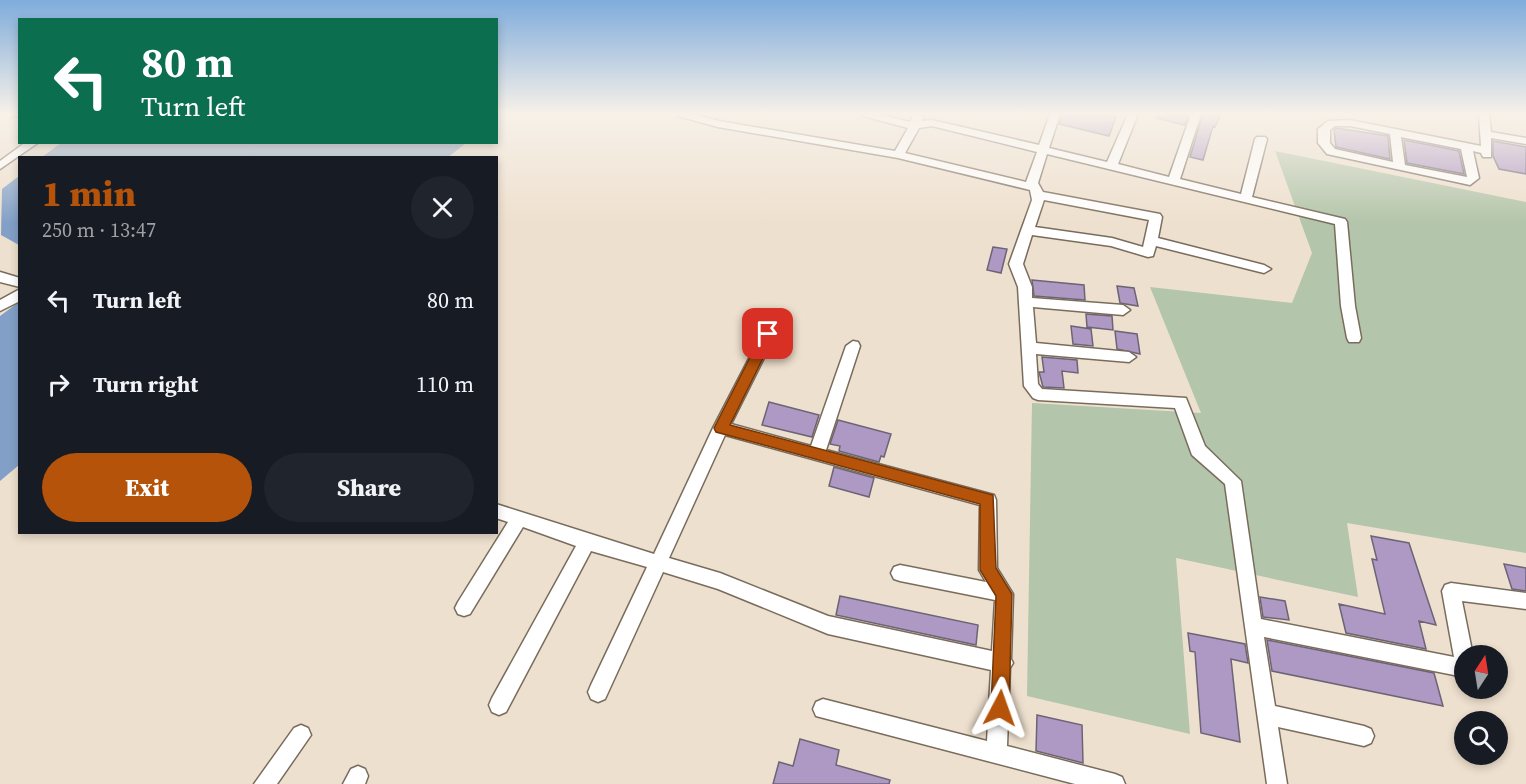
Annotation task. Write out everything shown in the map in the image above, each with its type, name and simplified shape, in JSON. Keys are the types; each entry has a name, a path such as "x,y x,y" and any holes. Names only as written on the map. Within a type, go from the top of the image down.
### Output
{"street":[{"path":"2,151 17,155"},
{"path":"0,166 23,151"},
{"path":"872,151 1036,191 1156,217 1148,253 1112,242 1028,230"},
{"path":"897,155 900,151"},
{"path":"1044,151 1033,222 1016,264 1025,287 1027,302 1031,386 1038,394 1181,402 1198,450 1233,482 1277,784"},
{"path":"1050,151 1341,222 1348,306 1354,338"},
{"path":"1111,166 1118,151"},
{"path":"1174,180 1184,151"},
{"path":"1246,198 1259,151"},
{"path":"1330,151 1400,168 1470,181 1473,178 1467,151"},
{"path":"1398,151 1400,168"},
{"path":"1151,241 1264,269"},
{"path":"0,277 18,282"},
{"path":"0,306 18,295"},
{"path":"1027,302 1123,310"},
{"path":"598,692 721,428 777,316"},
{"path":"817,452 853,346"},
{"path":"1029,348 1129,357"},
{"path":"721,428 817,452 988,500 988,570 1004,594 1003,663 997,754"},
{"path":"498,512 587,542 659,561 720,581 828,625 1003,663"},
{"path":"464,608 519,519"},
{"path":"499,705 587,542"},
{"path":"900,573 1004,594"},
{"path":"1462,645 1451,591 1526,601"},
{"path":"1253,626 1454,666"},
{"path":"823,709 1115,784"},
{"path":"1266,714 1364,736"},
{"path":"264,784 301,735"}],"green space":[{"path":"1275,151 1526,202 1526,553 1347,523 1358,597 1176,558 1190,734 1027,696 1032,403 1201,413 1150,287 1292,303 1312,253"}],"water":[{"path":"51,151 456,151 450,156 43,156"},
{"path":"18,177 18,244 1,235 2,189"},
{"path":"18,303 18,466 0,481 0,316"}],"building":[{"path":"1192,151 1206,151 1203,160 1190,157"},
{"path":"1352,151 1389,151 1390,159"},
{"path":"1405,151 1457,151 1459,151 1464,174 1407,163"},
{"path":"1493,151 1526,151 1526,174 1499,169"},
{"path":"993,247 1007,249 1001,273 987,270"},
{"path":"1032,280 1084,285 1085,300 1034,296"},
{"path":"1117,286 1134,288 1138,306 1120,303"},
{"path":"1086,314 1112,316 1113,330 1087,327"},
{"path":"1071,326 1091,329 1093,346 1073,344"},
{"path":"1115,331 1137,334 1140,354 1117,349"},
{"path":"1042,357 1077,360 1078,373 1062,371 1064,388 1043,387 1039,372 1044,372"},
{"path":"769,402 819,415 812,437 762,425"},
{"path":"838,420 891,434 884,457 881,456 879,462 839,451 840,446 830,444"},
{"path":"834,467 874,478 869,497 829,486"},
{"path":"1371,536 1409,543 1436,625 1419,621 1426,649 1346,633 1339,604 1385,614 1372,559 1377,560"},
{"path":"1504,564 1526,568 1526,591 1512,589"},
{"path":"840,596 978,625 976,645 836,615"},
{"path":"1260,597 1285,601 1289,620 1263,617"},
{"path":"1188,633 1245,644 1248,663 1231,659 1240,742 1201,733 1195,652 1190,651"},
{"path":"1267,640 1434,673 1443,706 1272,671"},
{"path":"1037,715 1082,725 1083,763 1036,751"},
{"path":"800,739 839,750 836,765 890,780 889,784 773,784 779,762 793,766"}],"route":[{"path":"768,334 721,428 817,452 988,500 988,570 1004,594 1000,708"}]}
